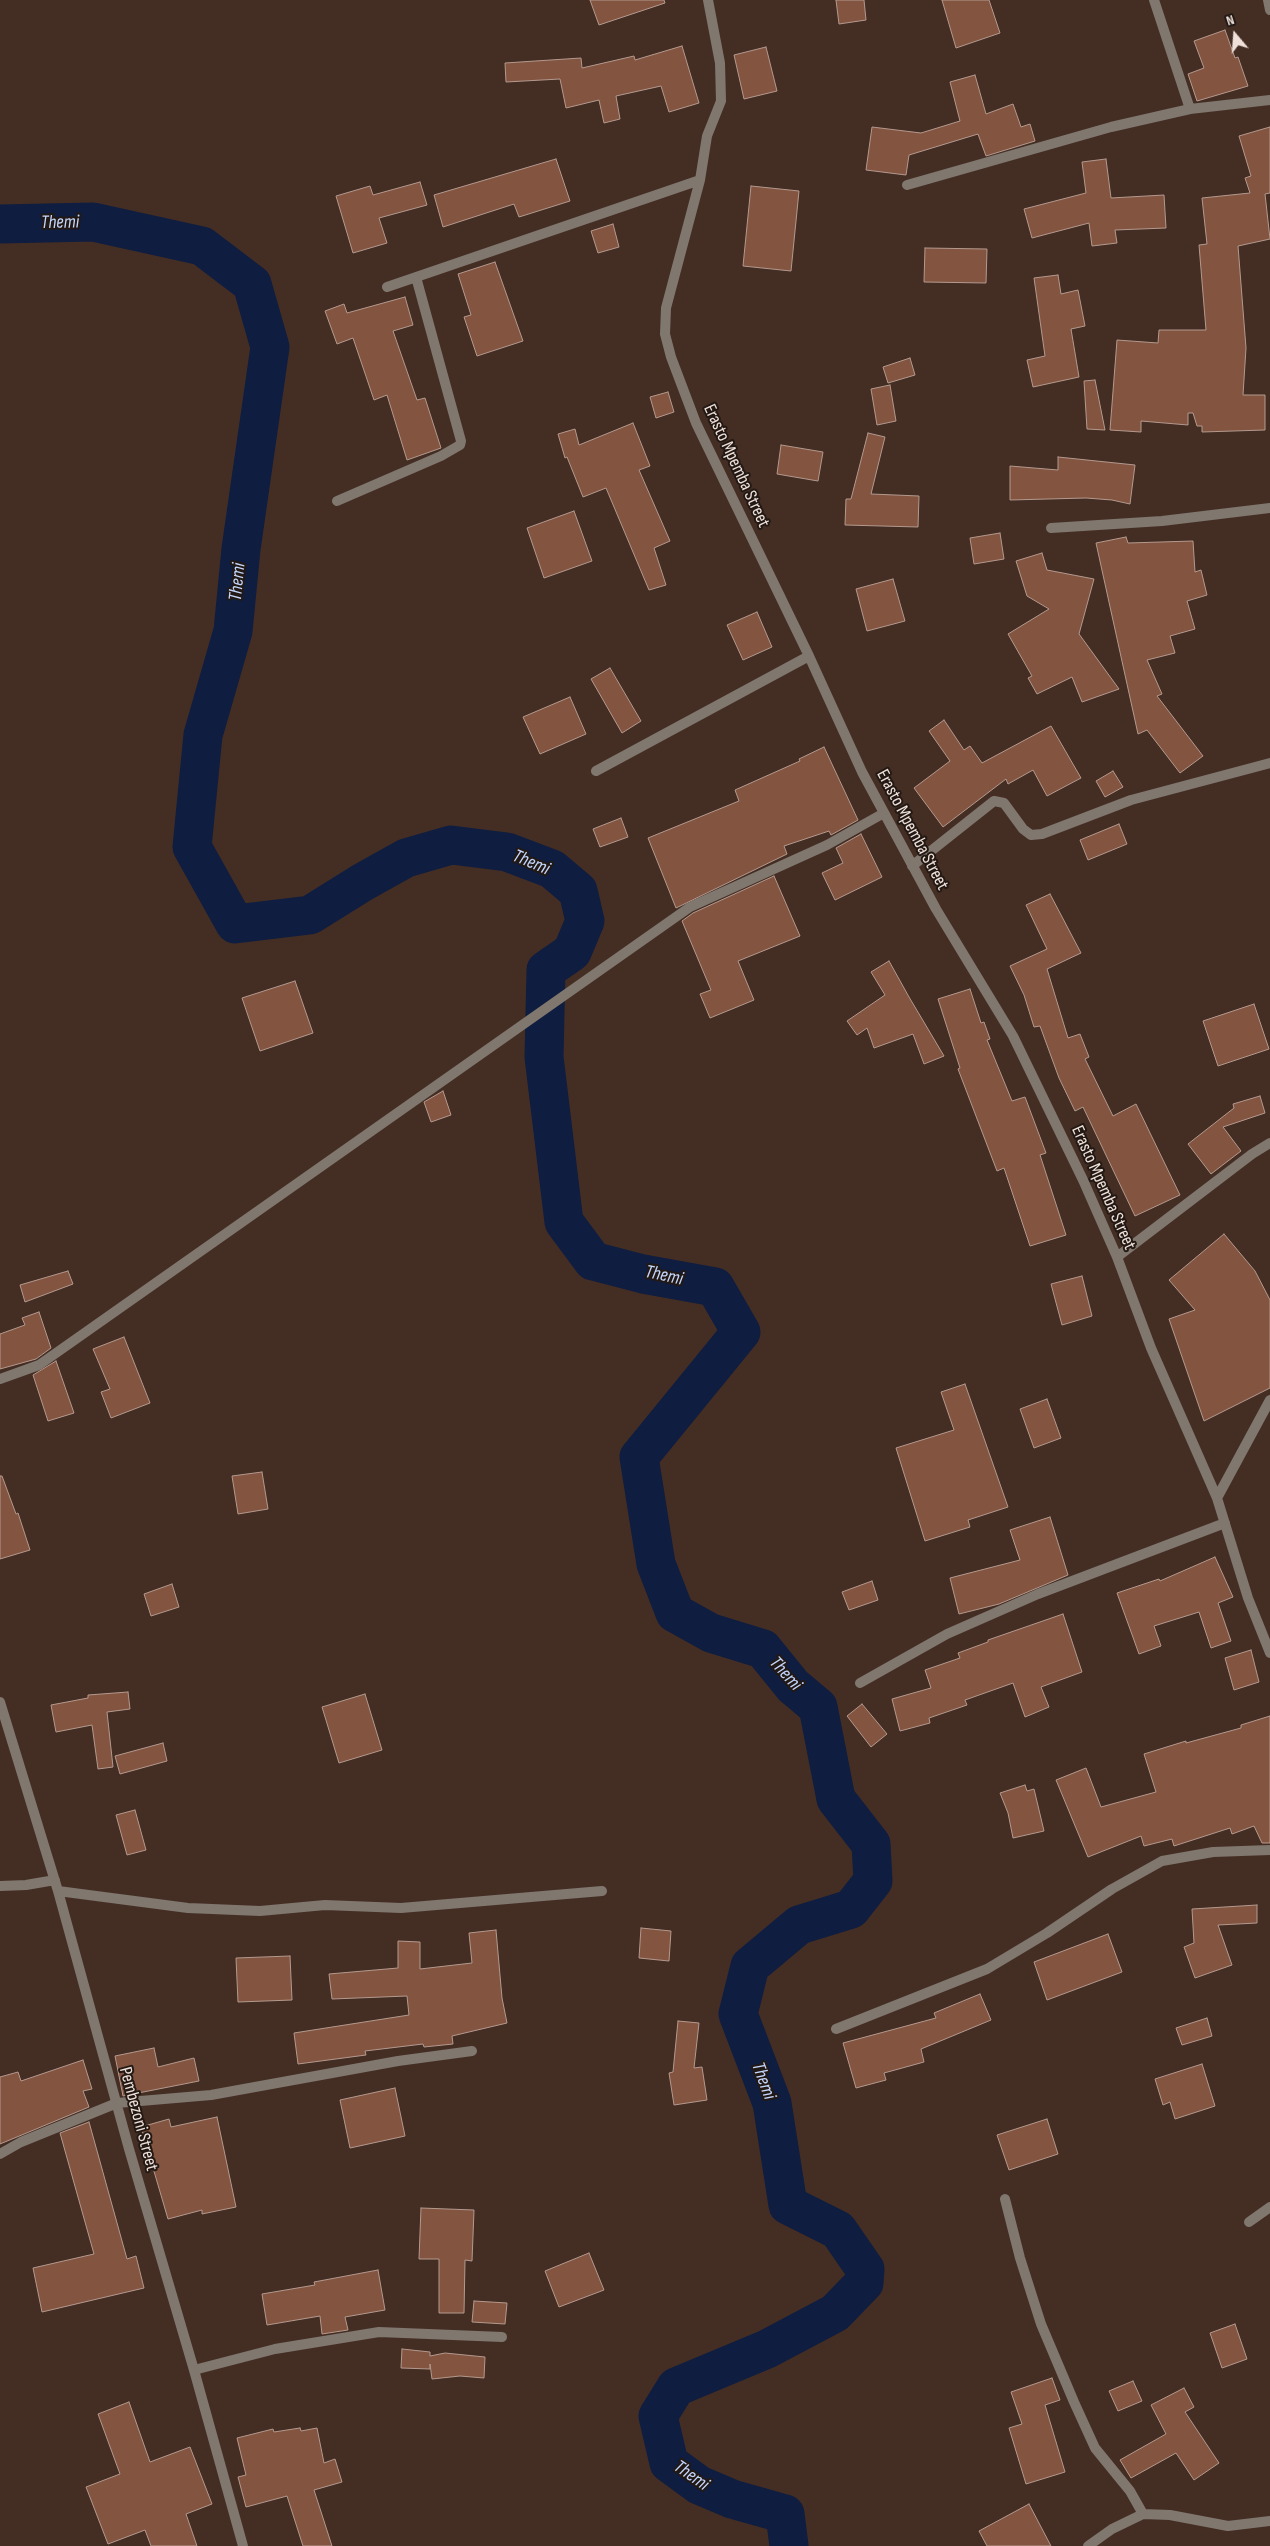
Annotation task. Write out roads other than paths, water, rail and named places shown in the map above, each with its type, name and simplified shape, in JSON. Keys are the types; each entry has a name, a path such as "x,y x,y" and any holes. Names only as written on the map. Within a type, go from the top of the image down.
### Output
{"street":[{"name":"Erasto Mpemba Street","path":"708,0 720,63 722,101 707,136 700,180 666,308 665,334 671,357 696,423 809,656 862,772 912,866 1012,1036 1084,1180 1117,1257 1151,1348 1217,1498 1248,1598 1270,1653"},
{"path":"1154,0 1190,109"},
{"path":"1268,0 1270,10"},
{"path":"907,185 1057,142 1190,109 1270,100"},
{"path":"387,287 700,180"},
{"path":"337,501 441,456 460,445 461,440 416,277"},
{"path":"1051,528 1162,521 1270,508"},
{"path":"596,771 809,656"},
{"path":"912,866 994,801 1004,803 1023,828 1031,834 1042,834 1131,800 1270,763"},
{"path":"0,1380 39,1364 690,907 819,849 884,813"},
{"path":"1117,1257 1252,1154 1270,1143"},
{"path":"1217,1498 1270,1400"},
{"path":"860,1683 947,1634 1029,1598 1225,1523"},
{"name":"Pembezoni Street","path":"0,1702 55,1880 243,2546"},
{"path":"836,2029 987,1969 1112,1889 1162,1861 1213,1852 1270,1850"},
{"path":"0,1886 26,1885 55,1880"},
{"path":"58,1891 188,1908 260,1911 325,1905 401,1908 602,1891"},
{"path":"0,2154 29,2138 117,2103 211,2094 388,2062 472,2051"},
{"path":"1005,2199 1020,2258 1041,2324 1074,2402 1095,2448 1130,2491 1143,2514"},
{"path":"1250,2222 1270,2207"},
{"path":"194,2370 276,2349 379,2332 502,2337"},
{"path":"1088,2546 1112,2529 1143,2514 1170,2515 1228,2526 1270,2522"}],"waterway":[{"name":"Themi","path":"0,224 93,222 202,246 252,284 270,347 241,549 233,631 203,735 192,847 235,924 310,915 406,858 451,845 507,852 552,869 578,891 585,921 572,952 546,970 544,1057 564,1222 593,1261 643,1274 715,1287 741,1332 639,1457 656,1564 675,1613 711,1633 763,1649 793,1686 818,1707 836,1799 871,1844 873,1881 851,1909 799,1925 750,1966 738,2014 772,2103 788,2205 838,2230 865,2269 864,2283 835,2313 767,2349 676,2387 658,2416 669,2463 699,2485 732,2499 785,2514 789,2546"}]}
